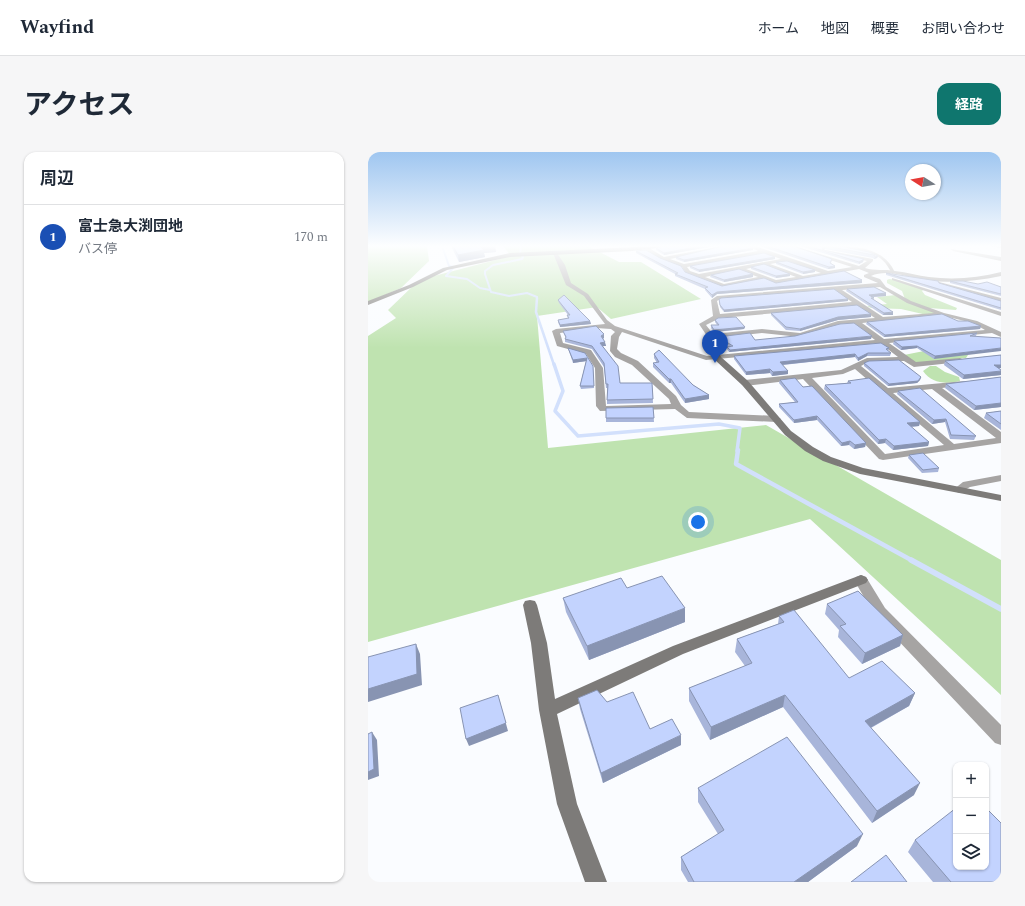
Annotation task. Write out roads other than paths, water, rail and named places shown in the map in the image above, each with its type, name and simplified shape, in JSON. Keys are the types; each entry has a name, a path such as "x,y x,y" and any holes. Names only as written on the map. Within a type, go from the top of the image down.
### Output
{"street":[{"path":"368,303 422,280"},
{"path":"567,280 568,284 586,295 605,321 619,332 614,336 613,349 618,355 635,363 673,398 677,406 687,415 776,419"},
{"path":"709,280 724,286 754,280"},
{"path":"770,280 776,282 786,280"},
{"path":"878,280 882,282 881,284 909,302 942,314 975,322 1001,335"},
{"path":"898,280 1001,314"},
{"path":"935,280 1001,300"},
{"path":"980,280 993,283"},
{"path":"718,316 714,300 719,298 881,284"},
{"path":"835,288 856,304 883,320"},
{"path":"856,304 718,316 717,318 702,324 711,336 711,346 718,358 745,383 776,419 808,450 827,459 860,471 1001,498"},
{"path":"711,336 762,331 800,335 825,329 838,323 942,314"},
{"path":"856,322 914,365 969,359"},
{"path":"677,406 603,409 601,406 599,368 588,352 579,351 560,344 556,331 596,326 613,327 706,358 993,331"},
{"path":"745,383 842,372 867,360 905,358"},
{"path":"856,366 888,391 952,446"},
{"path":"806,377 883,457 1001,440"},
{"path":"888,391 971,382"},
{"path":"934,386 1001,437"},
{"path":"973,415 987,413"},
{"path":"959,490 967,484 1001,478"},
{"path":"548,710 684,647 861,580 880,612 1001,737"},
{"path":"530,605 539,643 548,710 567,804 596,882"}],"waterway":[{"path":"469,280 480,288 490,290"},
{"path":"487,280 491,292 509,296 527,293 537,298"},
{"path":"537,298 536,312 554,365"},
{"path":"554,364 563,391 555,411 578,436 719,424 740,428 737,451"},
{"path":"738,450 736,464 913,561"},
{"path":"911,560 1001,609"}],"place":[{"name":"富士急大渕団地","path":"715,363"}]}
